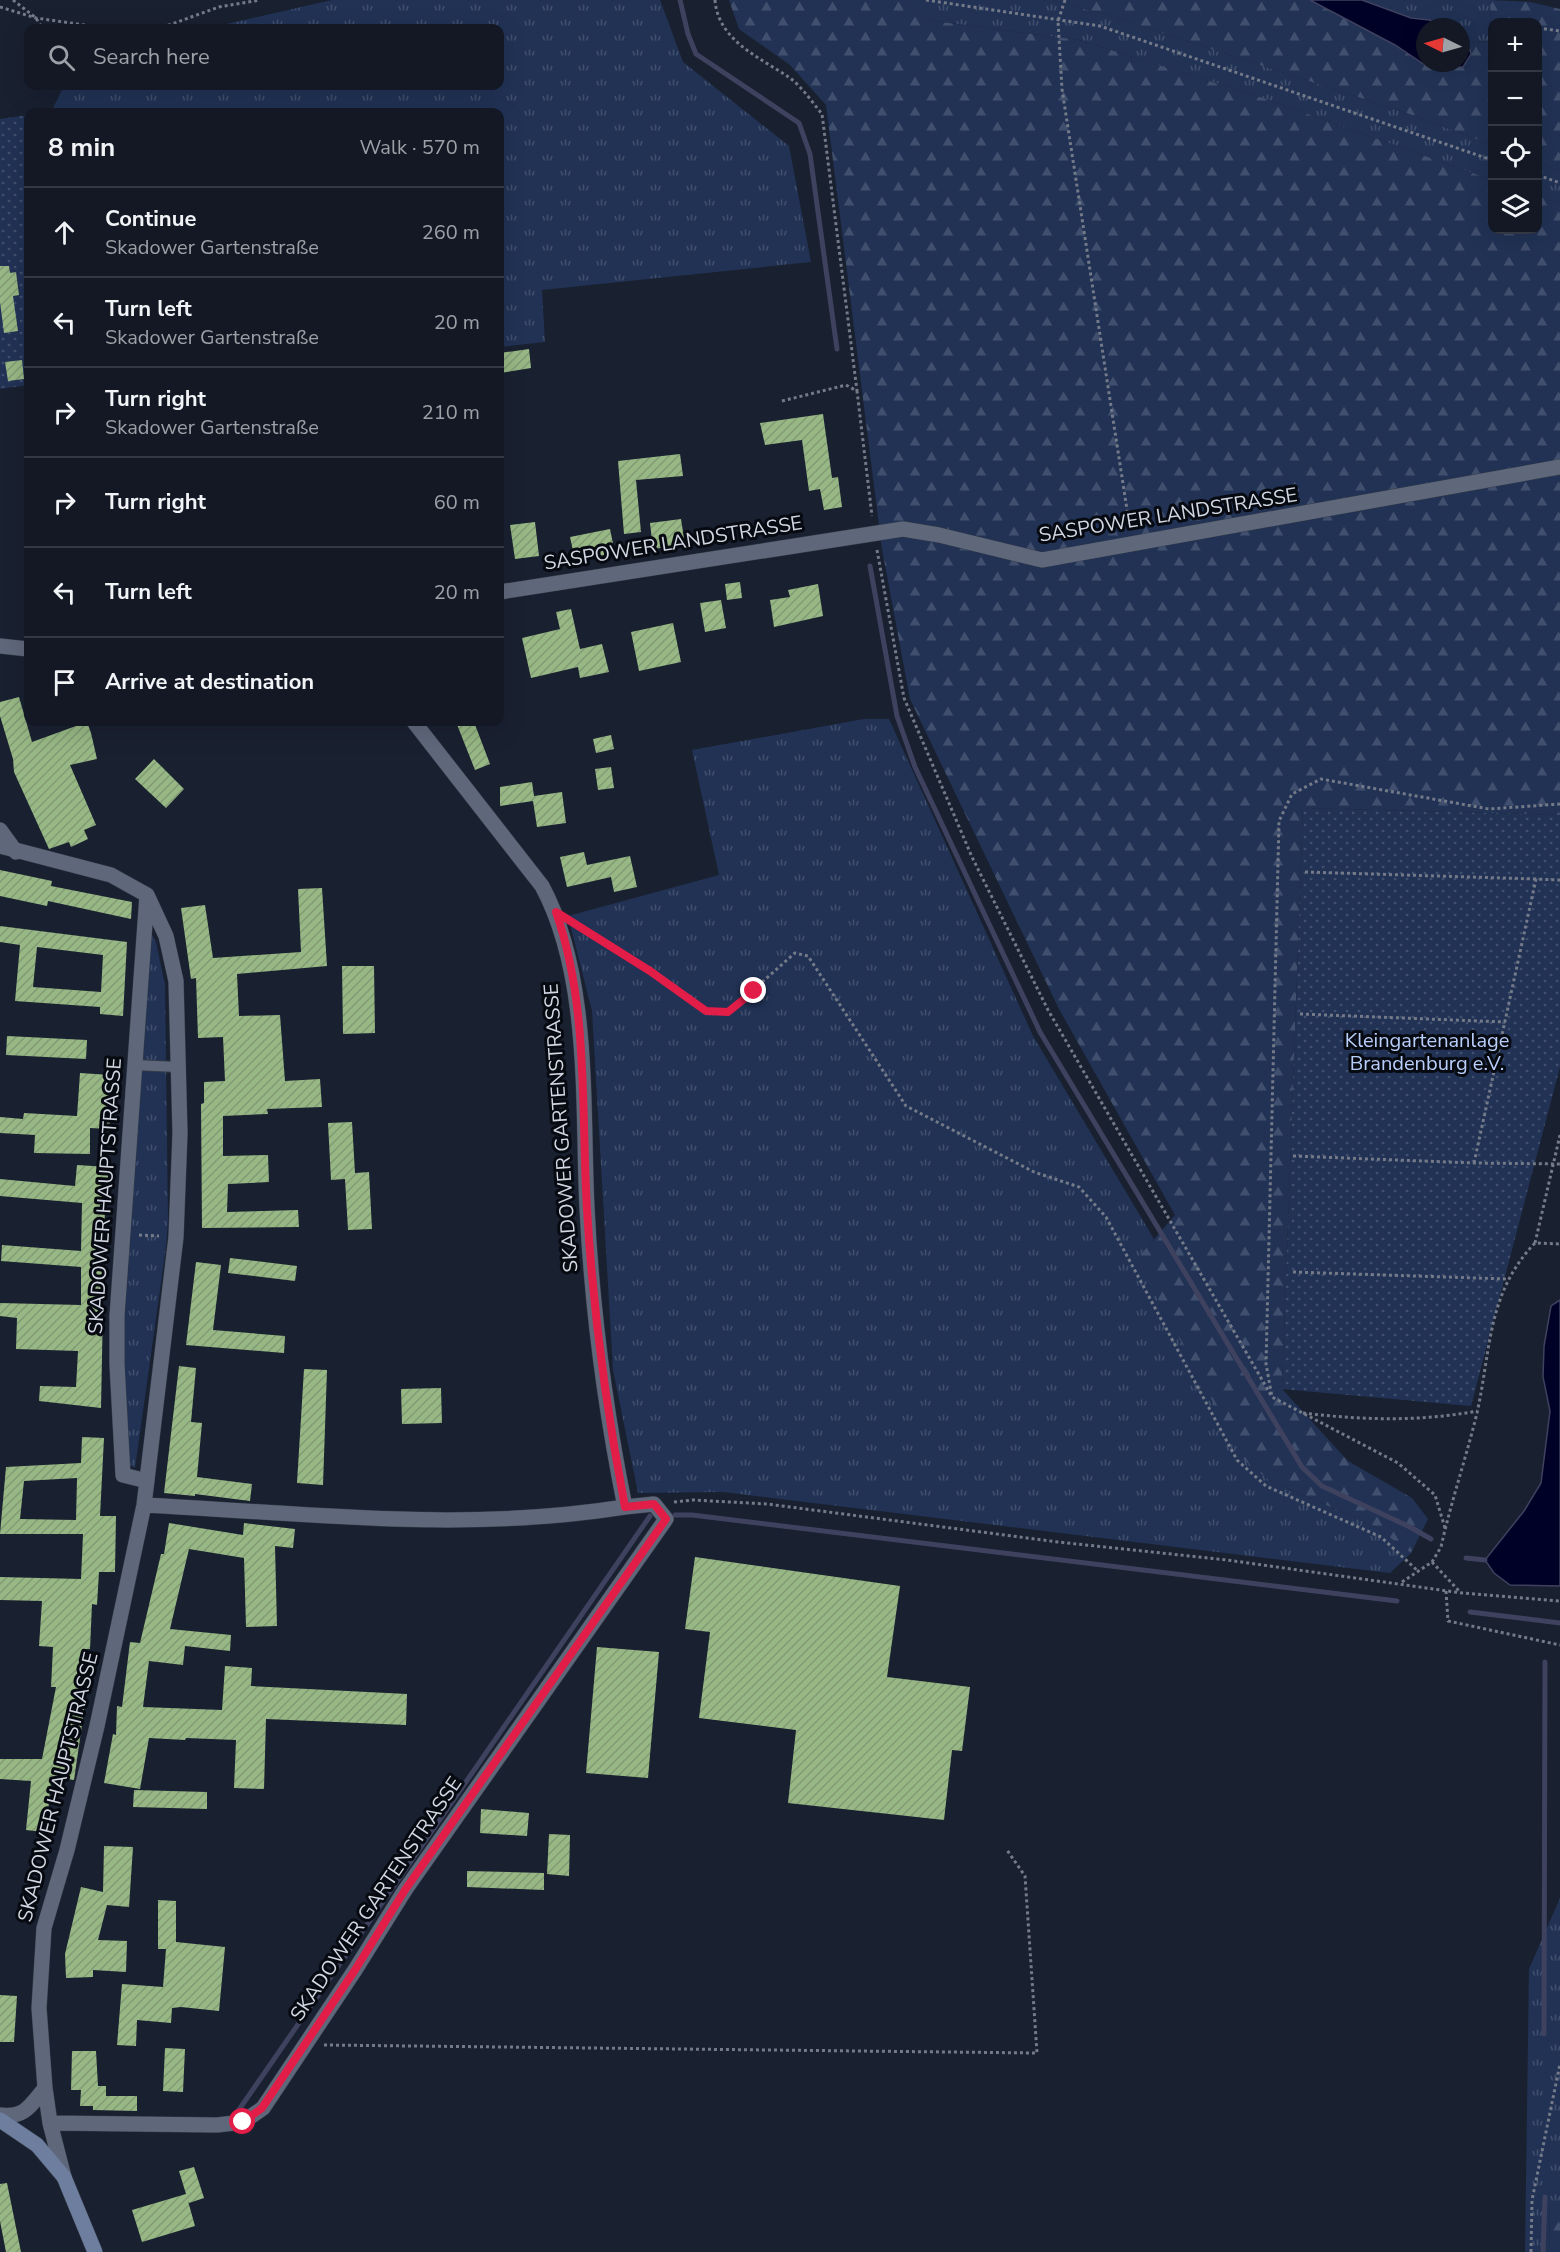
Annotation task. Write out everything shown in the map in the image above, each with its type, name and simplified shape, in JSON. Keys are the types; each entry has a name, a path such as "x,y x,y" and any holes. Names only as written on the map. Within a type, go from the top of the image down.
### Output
{"street":[{"name":"SASPOWER LANDSTRASSE","path":"504,591 903,529 939,535 1042,560 1133,546 1560,467"},
{"path":"0,646 24,649"},
{"name":"SKADOWER GARTENSTRASSE","path":"417,726 542,886 556,912 566,940 577,1014 587,1209 600,1366 625,1507"},
{"path":"0,830 16,852"},
{"path":"0,846 111,875 147,895"},
{"name":"SKADOWER HAUPTSTRASSE","path":"147,895 123,1234 117,1364 123,1475 147,1481"},
{"name":"SKADOWER HAUPTSTRASSE","path":"64,2177 50,2123 45,2088 39,2007 44,1928 67,1850 97,1726 144,1505 176,1237 180,1133 176,981 166,936 147,895"},
{"path":"144,1505 310,1517 443,1522 562,1517 654,1504"},
{"name":"SKADOWER GARTENSTRASSE","path":"50,2123 217,2125 243,2122 262,2108 424,1862 666,1519 654,1504"},
{"path":"0,2118 15,2117 28,2109 45,2088"},
{"path":"0,2118 37,2145 64,2177 95,2252"}],"lane":[{"path":"134,1065 177,1067"}],"path":[{"path":"13,0 36,18 40,24"},
{"path":"172,24 219,7 260,0"},
{"path":"715,0 716,12 742,48 792,80 822,114 874,534 904,698 972,857 1048,1010 1272,1397 1398,1463 1435,1496 1445,1528"},
{"path":"926,0 1100,26 1488,159"},
{"path":"1065,0 1058,21 1064,101 1133,546"},
{"path":"0,7 36,18 77,24"},
{"path":"1542,29 1560,31"},
{"path":"1542,176 1560,183"},
{"path":"782,401 846,385 857,391"},
{"path":"1272,1397 1266,1364 1279,821 1292,794 1322,779 1489,809 1560,804"},
{"path":"1305,872 1560,880"},
{"path":"1474,1163 1536,879"},
{"path":"556,912 650,971 706,1011 728,1012 795,953 808,956 906,1106 1034,1172 1079,1187 1106,1217 1237,1460 1266,1486 1381,1537 1419,1572"},
{"path":"1300,1014 1505,1022"},
{"path":"1401,1583 1431,1562 1441,1547 1477,1411 1489,1343 1507,1279 1520,1259 1535,1243 1560,1135"},
{"path":"1293,1156 1560,1164"},
{"path":"123,1234 176,1237"},
{"path":"1535,1243 1560,1244"},
{"path":"1293,1272 1507,1279"},
{"path":"1299,1412 1343,1418 1428,1419 1477,1411"},
{"path":"654,1504 693,1500 767,1504 1401,1583 1462,1593 1560,1602"},
{"path":"1431,1562 1462,1593"},
{"path":"1446,1590 1448,1621 1560,1645"},
{"path":"305,2044 1037,2053 1025,1876 1007,1850"},
{"path":"1531,2252 1532,2200 1560,2064"}],"green space":[{"path":"332,0 660,0 683,62 789,146 811,262 542,290 545,342 504,347 504,108 53,108 62,90 504,90 504,24 227,24"},
{"path":"729,0 906,0 926,20 1079,40 1266,99 1488,179 1488,234 1542,234 1542,197 1560,204 1560,815 1303,808 1282,1389 1348,1461 1412,1498 1428,1519 1411,1553 1374,1526 1269,1480 1244,1460 1137,1259 1175,1215 1059,1009 910,699 882,549 826,105 790,65 739,29"},
{"path":"906,0 1052,0 1100,13 1404,112 1488,144 1488,179 1266,99 1079,40 926,20"},
{"path":"1052,0 1310,0 1395,45 1416,59 1416,72 1470,72 1470,41 1488,42 1488,144 1404,112 1100,13"},
{"path":"1362,0 1490,0 1488,42 1470,41 1470,18 1416,18"},
{"path":"1490,0 1530,2 1560,9 1560,171 1542,164 1542,18 1490,18"},
{"path":"24,116 24,386 0,389 0,119"},
{"path":"1542,164 1560,171 1560,204 1542,197"},
{"path":"864,719 889,719 1033,1036 1154,1239 1138,1259 1269,1480 1374,1526 1411,1553 1390,1573 723,1492 638,1493 613,1370 592,1011 568,916 719,875 692,750"},
{"name":"Kleingartenanlage Brandenburg e.V.","path":"1303,808 1560,815 1560,1067 1471,1406 1282,1389"},
{"path":"150,932 156,942 165,985 168,1220 135,1468 129,1465 124,1365 125,1316"},
{"path":"1560,1898 1560,2207 1549,2201 1550,2252 1525,2252 1529,1969"},
{"path":"1549,2200 1560,2207 1560,2252 1550,2252"}],"shaded area":[{"path":"1310,0 1362,0 1416,19 1416,59 1395,45"},
{"path":"1560,1300 1560,1586 1510,1585 1494,1573 1485,1560 1524,1511 1541,1483 1550,1411 1543,1377 1544,1346 1551,1306"}],"building":[{"path":"0,266 9,266 10,273 16,272 19,295 13,296 18,331 4,333 0,302"},
{"path":"529,349 531,368 504,372 504,352"},
{"path":"22,360 24,379 8,381 5,362"},
{"path":"823,414 832,478 838,477 842,507 824,510 820,489 809,491 802,440 765,445 760,423"},
{"path":"680,454 683,476 636,480 641,532 624,534 618,461"},
{"path":"681,519 685,545 653,549 650,523"},
{"path":"535,522 539,556 515,559 510,525"},
{"path":"610,529 615,553 575,560 570,537"},
{"path":"740,582 742,598 727,600 725,584"},
{"path":"818,584 823,616 774,627 770,600 790,597 788,590"},
{"path":"721,600 726,628 705,632 700,603"},
{"path":"571,609 580,649 602,644 609,672 580,678 578,667 531,678 522,638 560,629 556,612"},
{"path":"673,623 681,662 639,671 631,632"},
{"path":"19,697 24,714 24,726 27,726 32,742 76,726 88,726 97,759 70,765 96,825 84,830 88,839 71,847 69,842 49,849 14,772 13,759 0,716 0,702"},
{"path":"458,726 476,726 490,764 475,770"},
{"path":"611,735 614,749 596,753 593,739"},
{"path":"154,759 184,789 166,808 135,779"},
{"path":"611,767 614,788 598,790 595,769"},
{"path":"532,782 534,796 562,792 566,823 537,827 533,801 500,806 500,787"},
{"path":"584,852 587,865 630,856 637,887 614,892 611,877 567,887 560,857"},
{"path":"0,870 52,881 51,886 132,902 131,919 48,901 47,906 0,896"},
{"path":"322,888 327,966 237,974 239,1016 280,1015 285,1081 320,1079 322,1107 267,1109 268,1114 223,1116 223,1156 268,1155 269,1182 228,1184 227,1212 298,1210 299,1227 202,1228 201,1104 204,1103 204,1082 225,1081 223,1037 198,1038 196,978 191,979 181,908 205,905 213,958 301,952 298,889"},
{"path":"0,926 127,942 123,1016 100,1014 100,1007 15,1001 20,945 0,942","holes":["37,947 103,955 101,992 33,987"]},
{"path":"342,966 374,966 375,1033 343,1034"},
{"path":"7,1036 87,1040 86,1059 6,1055"},
{"path":"80,1073 110,1075 109,1097 117,1097 115,1122 110,1122 109,1129 90,1128 90,1154 34,1153 35,1135 0,1133 0,1117 23,1119 24,1113 77,1116"},
{"path":"352,1122 355,1173 369,1172 372,1229 348,1230 345,1179 331,1180 328,1123"},
{"path":"77,1165 109,1167 105,1204 101,1408 39,1401 40,1386 76,1387 78,1351 16,1349 17,1318 0,1316 0,1303 81,1305 81,1267 1,1261 2,1245 81,1251 82,1203 0,1196 0,1179 75,1186"},
{"path":"230,1258 297,1266 295,1281 228,1273"},
{"path":"196,1262 221,1265 213,1330 285,1336 284,1353 186,1345"},
{"path":"179,1366 196,1368 191,1422 202,1423 197,1477 252,1484 250,1501 195,1494 195,1496 164,1493"},
{"path":"304,1369 327,1370 323,1485 297,1483"},
{"path":"441,1388 442,1423 402,1424 401,1389"},
{"path":"82,1437 104,1438 100,1516 116,1516 115,1572 99,1572 97,1605 92,1604 90,1649 85,1649 84,1711 74,1780 55,1777 54,1782 51,1781 48,1813 54,1814 53,1833 26,1830 31,1781 0,1779 0,1759 42,1759 56,1687 51,1687 53,1647 39,1646 42,1601 0,1600 0,1577 81,1579 83,1534 0,1534 6,1467 81,1463","holes":["77,1478 76,1520 20,1519 24,1481"]},
{"path":"169,1523 243,1535 244,1523 295,1529 293,1548 275,1546 277,1626 246,1627 244,1558 189,1549 170,1629 231,1635 230,1651 185,1646 183,1665 149,1661 143,1707 222,1710 225,1666 252,1668 251,1686 407,1694 406,1725 266,1719 264,1789 234,1788 236,1740 186,1738 185,1740 149,1738 140,1789 104,1783 113,1734 116,1735 117,1706 122,1707 130,1642 140,1643 161,1554 164,1554"},
{"path":"695,1557 900,1586 887,1677 970,1687 962,1751 952,1750 944,1820 788,1803 796,1730 699,1718 710,1632 685,1629"},
{"path":"597,1647 659,1652 648,1778 586,1773"},
{"path":"134,1790 207,1792 207,1809 133,1807"},
{"path":"481,1809 529,1813 527,1836 480,1833"},
{"path":"549,1834 570,1835 569,1876 547,1874"},
{"path":"104,1846 133,1847 129,1907 107,1905 98,1940 127,1941 126,1972 93,1970 93,1977 66,1978 65,1954 81,1887 103,1892"},
{"path":"467,1871 544,1873 544,1890 467,1887"},
{"path":"158,1900 176,1901 176,1942 225,1947 219,2011 172,2008 171,2023 137,2020 136,2046 117,2045 122,1984 163,1987 166,1949 158,1949"},
{"path":"0,1995 17,1996 14,2042 0,2042"},
{"path":"165,2048 185,2049 183,2092 163,2091"},
{"path":"72,2051 96,2051 98,2086 106,2086 106,2096 137,2096 137,2111 93,2110 93,2106 80,2106 81,2090 71,2090"},
{"path":"194,2167 204,2198 189,2203 188,2201 195,2226 142,2242 132,2210 186,2194 179,2171"},
{"path":"7,2183 21,2252 6,2252 0,2221 0,2184"}],"waterway":[{"path":"680,0 688,34 696,54 799,123 810,154 837,349"},
{"path":"870,566 897,716 915,767 1040,1032 1302,1467 1322,1486 1431,1539"},
{"path":"675,1515 692,1515 1397,1601"},
{"path":"236,2114 650,1516"},
{"path":"1466,1558 1485,1560"},
{"path":"1470,1612 1560,1623"},
{"path":"1544,2034 1545,1662"},
{"path":"1543,2252 1545,2197"}],"route":[{"path":"243,2122 262,2108 355,1970 405,1890 666,1519 654,1504 625,1507 619,1476 600,1366 587,1209 585,1127 577,1014 566,940 556,912 650,971 706,1011 728,1012 754,991"}]}
